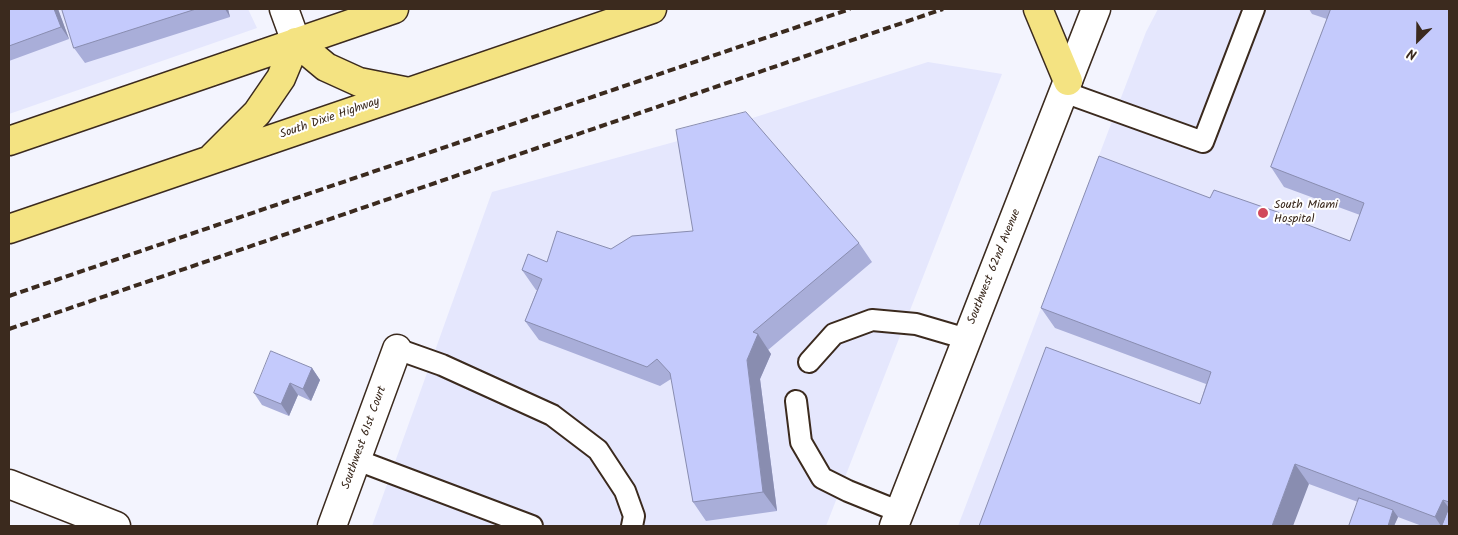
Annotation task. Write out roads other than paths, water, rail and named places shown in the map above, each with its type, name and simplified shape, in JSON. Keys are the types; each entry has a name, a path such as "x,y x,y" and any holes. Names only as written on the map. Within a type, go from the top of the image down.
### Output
{"highway":[{"path":"9,141 394,9"},
{"name":"South Dixie Highway","path":"9,229 652,9"},
{"path":"1038,9 1066,87"},
{"path":"296,42 326,67 359,82 409,92"},
{"path":"209,161 257,113 280,78 296,42"}],"street":[{"path":"284,9 296,42"},
{"name":"Southwest 62nd Avenue","path":"897,519 1096,9"},
{"name":"Southwest 61st Court","path":"332,526 397,349"},
{"path":"9,484 116,526"}],"lane":[{"path":"1066,87 1203,142 1254,9"},
{"path":"809,362 834,334 872,320 916,324 967,339"},
{"path":"397,349 442,365 552,415 583,438 598,450 625,491 634,516 632,526"},
{"path":"796,401 801,442 822,478 897,519"},
{"path":"357,460 532,526"}],"railway":[{"path":"9,296 850,9"},
{"path":"9,329 943,9"}],"place":[{"name":"South Miami Hospital","path":"1263,213"}]}
